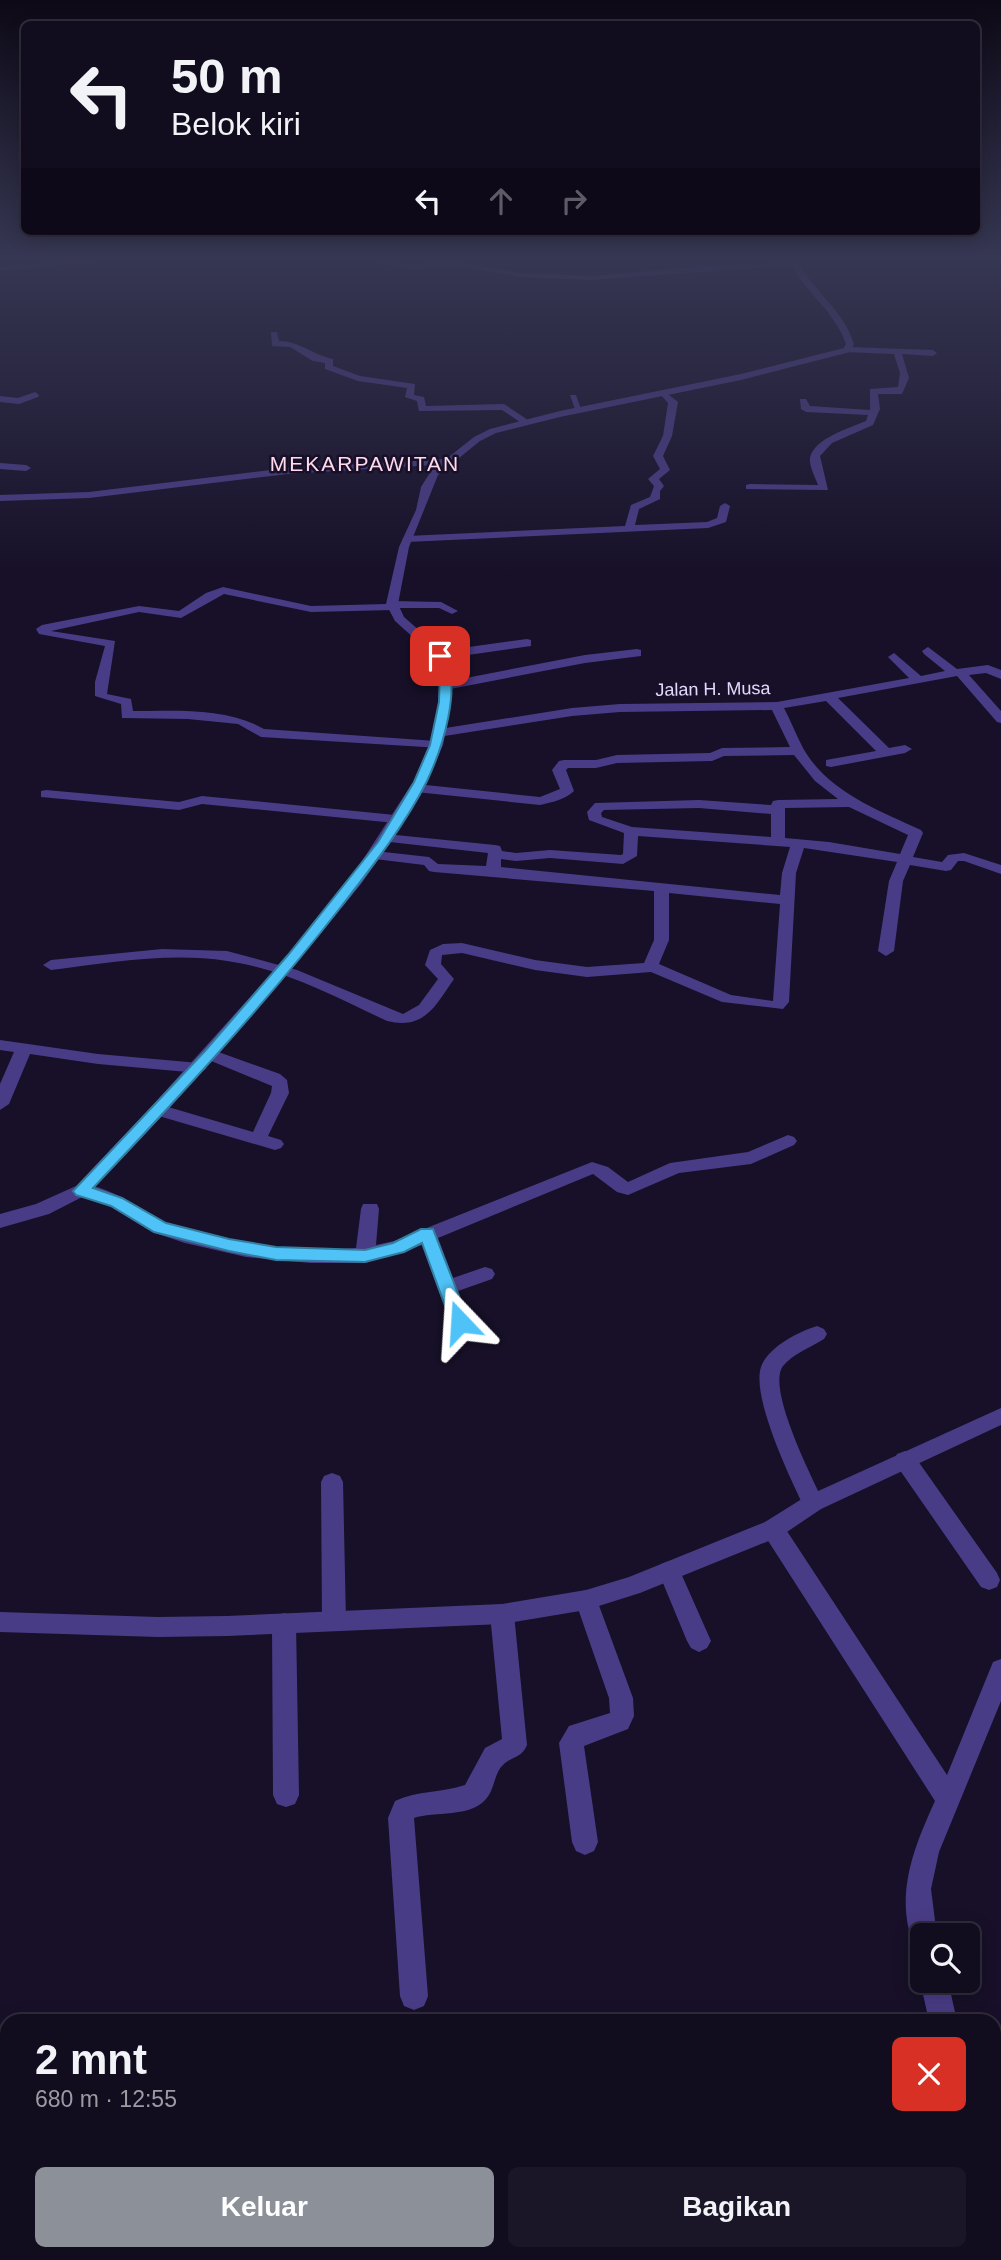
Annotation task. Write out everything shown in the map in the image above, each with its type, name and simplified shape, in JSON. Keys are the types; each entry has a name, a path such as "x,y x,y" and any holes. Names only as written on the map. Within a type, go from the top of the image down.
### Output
{"street":[{"path":"326,360 330,361 329,368 360,379 412,386 409,397 421,400 422,409 504,407 526,422"},
{"path":"0,1221 42,1209 82,1191 205,1061 283,969 375,855 416,788 437,739 444,702 446,667 440,656 399,619 393,605 407,540 421,510 428,481 447,462 482,436 526,422 664,394 803,360"},
{"path":"750,487 823,489 815,455 830,441 869,423 874,413 873,391 899,392 904,386 904,369 901,360"},
{"path":"631,529 634,507 642,501 655,499 659,486 653,479 665,467 658,456 666,447 673,402 664,394"},
{"path":"0,399 19,401 35,395"},
{"path":"573,397 579,410"},
{"path":"803,401 806,409 874,413"},
{"path":"0,498 89,495 288,471 447,462"},
{"path":"0,466 26,468"},
{"path":"407,540 714,524 722,520 725,506"},
{"name":"Jalan H. Musa","path":"393,605 311,609 223,590 210,595 180,615 139,609 42,629 43,632 57,636 100,639 111,644 102,682 102,696 126,701 126,715 188,715 229,719 246,722 261,733 437,739 572,712 620,708 778,706 957,673 988,669 1001,675"},
{"path":"393,605 441,605 452,611"},
{"path":"440,656 527,643"},
{"path":"928,651 957,673 998,712"},
{"path":"445,686 585,659 637,653"},
{"path":"894,657 918,680"},
{"path":"828,696 886,753"},
{"path":"778,706 797,751 820,778 851,803 916,833 917,836 895,881 886,951"},
{"path":"831,763 905,749"},
{"path":"416,788 540,801 554,798 566,791 559,770 564,764 596,764 617,759 712,757 723,752 797,751"},
{"path":"46,794 179,806 202,800 396,820"},
{"path":"778,841 777,805 780,803 851,803"},
{"path":"777,810 699,804 610,806 596,809 596,820 631,831 799,843 944,867 956,857 981,861 1001,870"},
{"path":"496,854 572,856 618,861 627,859 631,831"},
{"path":"386,838 492,848 497,850 493,872"},
{"path":"51,965 135,956 211,955 245,959 283,969 393,1017 409,1019 419,1015 446,979 433,965 435,953 443,949 462,948 535,965 587,972 649,967 728,999 778,1006 781,1002 789,869 799,843"},
{"path":"375,855 429,860 435,868 787,900"},
{"path":"565,878 572,856"},
{"path":"649,967 658,957 662,944 661,887"},
{"path":"0,1045 98,1059 205,1061 274,1078 281,1083 266,1141 158,1110"},
{"path":"0,1104 24,1048"},
{"path":"82,1191 117,1202 160,1227 229,1245 276,1254 365,1256 398,1248 592,1168 601,1169 623,1188 628,1189 676,1167 751,1157 788,1141"},
{"path":"365,1256 370,1209"},
{"path":"427,1234 460,1322"},
{"path":"447,1288 485,1274"},
{"path":"813,1503 780,1423 769,1375 773,1363 817,1334"},
{"path":"0,1622 158,1627 284,1623 502,1614 586,1600 669,1571 773,1529 813,1503 1001,1416"},
{"path":"905,1460 989,1580"},
{"path":"332,1482 334,1621"},
{"path":"773,1529 949,1800"},
{"path":"669,1571 699,1641"},
{"path":"585,1842 571,1744 578,1734 619,1721 622,1709 621,1698 586,1600"},
{"path":"414,1996 401,1818 404,1810 414,1804 472,1795 480,1788 489,1762 496,1754 515,1745 502,1614"},
{"path":"284,1623 286,1795"},
{"path":"922,1923 918,1889 926,1851 1001,1670"},
{"path":"937,1993 941,2014"}],"district":[{"name":"MEKARPAWITAN","path":"365,463"}],"route":[{"path":"440,656 446,667 444,702 436,745 420,782 383,843 356,881 210,1055 82,1191 117,1202 160,1227 276,1254 365,1256 398,1248 427,1234 460,1322"}]}
